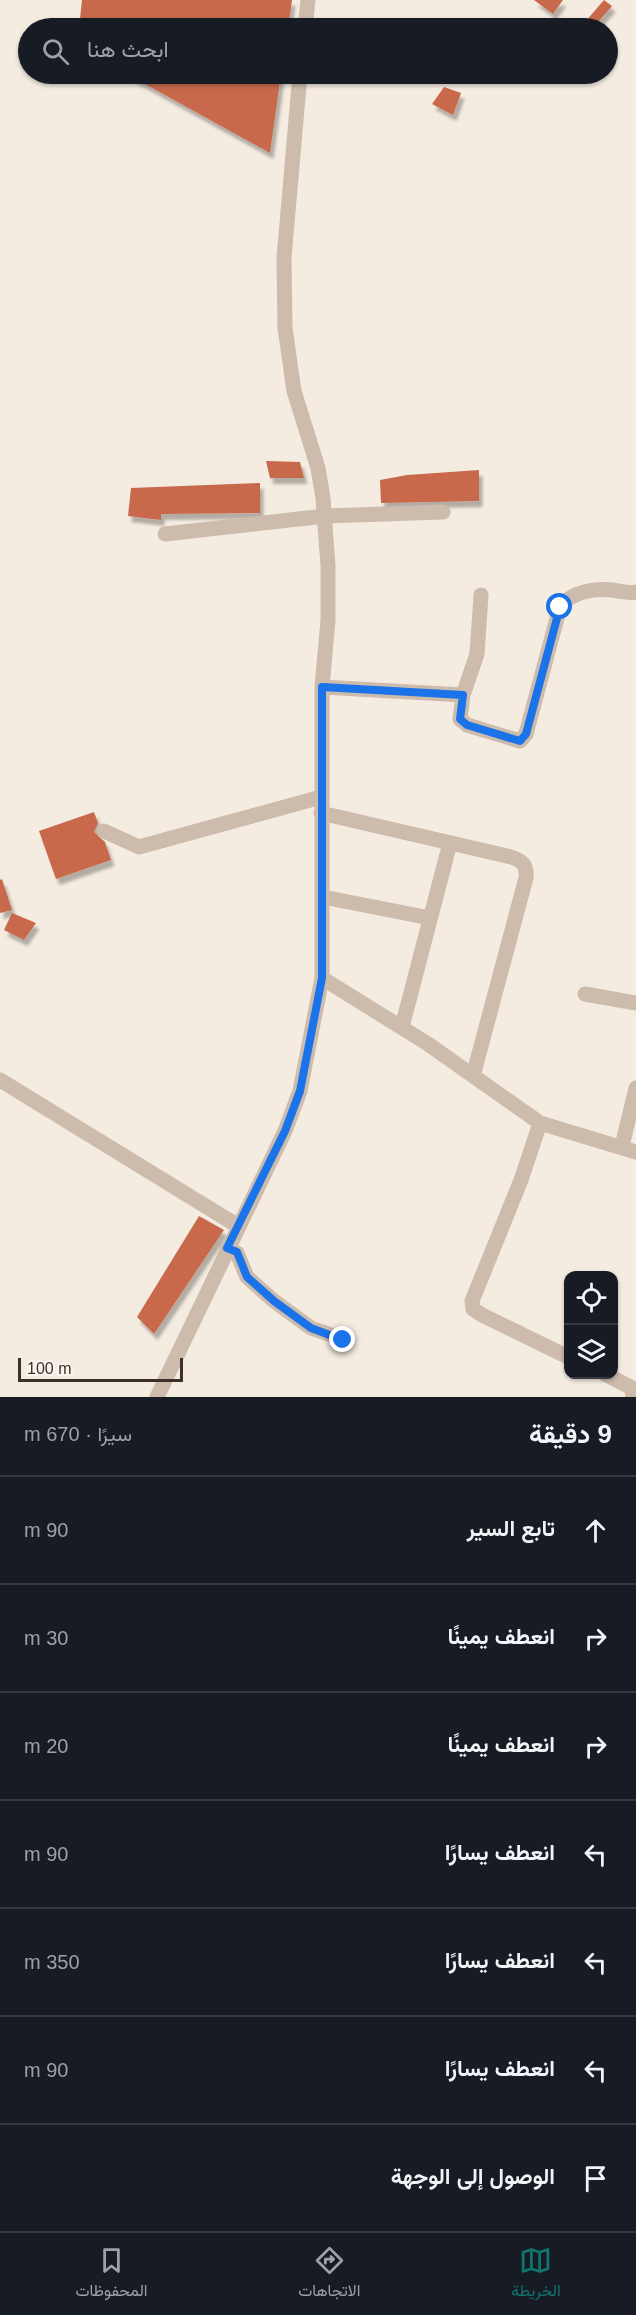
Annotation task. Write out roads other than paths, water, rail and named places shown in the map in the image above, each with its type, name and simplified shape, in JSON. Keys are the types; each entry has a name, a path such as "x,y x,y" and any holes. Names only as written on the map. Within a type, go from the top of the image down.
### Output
{"street":[{"path":"306,18 308,0"},
{"path":"157,1397 285,1131 300,1091 322,978 322,687 328,620 325,516 318,468 294,391 285,328 285,258 299,84"},
{"path":"165,534 325,516 443,512"},
{"path":"481,595 477,654 463,695 460,719 467,725 520,741 526,734 560,607 567,597 581,592 609,590 636,592"},
{"path":"322,687 463,695"},
{"path":"104,831 139,847 321,805 450,843 521,860 527,868 526,878 473,1076"},
{"path":"402,1027 450,843"},
{"path":"323,897 430,918"},
{"path":"322,978 402,1027 540,1123 629,1149 636,1088"},
{"path":"585,994 636,1003"},
{"path":"0,1080 238,1226"},
{"path":"540,1123 521,1180 472,1301 473,1309 482,1315 564,1355"},
{"path":"227,1248 237,1252 247,1277 274,1301 311,1328 343,1340"},
{"path":"615,1379 632,1388 633,1397"}]}
